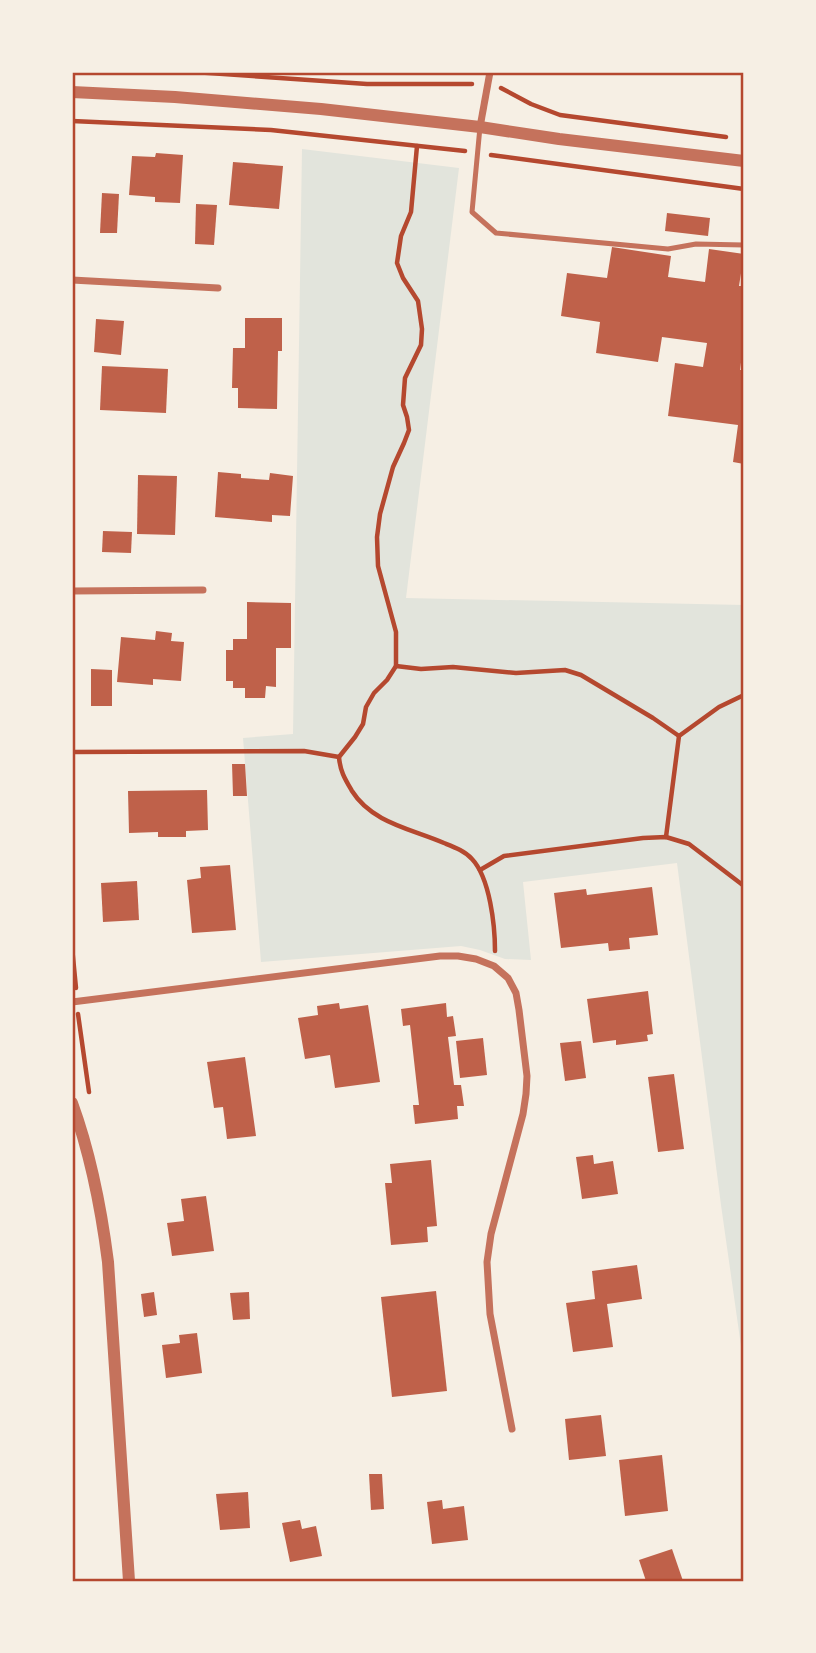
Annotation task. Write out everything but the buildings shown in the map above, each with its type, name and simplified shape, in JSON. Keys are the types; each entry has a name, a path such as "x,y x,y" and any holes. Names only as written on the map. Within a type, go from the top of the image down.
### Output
{"street":[{"path":"480,127 490,72"},
{"path":"72,92 321,109 744,161"},
{"path":"72,279 218,288"},
{"path":"72,591 203,590"},
{"path":"72,1002 440,956 476,959 494,966 508,978 516,993 527,1076 523,1114 494,1222 487,1262 490,1314 512,1429"},
{"path":"72,1104 93,1170 108,1262 130,1581"}],"lane":[{"path":"480,127 472,212 496,233 668,249 696,244 744,245"}],"path":[{"path":"72,121 271,130 478,153 744,190"},
{"path":"416,146 411,212 401,236 397,263 418,301 421,345 405,379 404,405 408,430 393,467 380,514 377,537 379,566 397,632 396,666 374,693 366,707 363,724 339,757 340,770 357,798 370,810 406,830 457,848 471,857 487,887 495,939 494,966"},
{"path":"396,666 453,667 516,673 565,670 581,676 679,736"},
{"path":"666,837 679,736 719,707 744,695"},
{"path":"72,752 304,751 339,757"},
{"path":"480,870 504,856 666,837 689,844 744,886"}],"shaded area":[{"path":"302,149 459,168 406,598 744,605 742,1353 677,863 523,882 531,960 505,959 461,946 261,962 243,738 293,734"}]}
